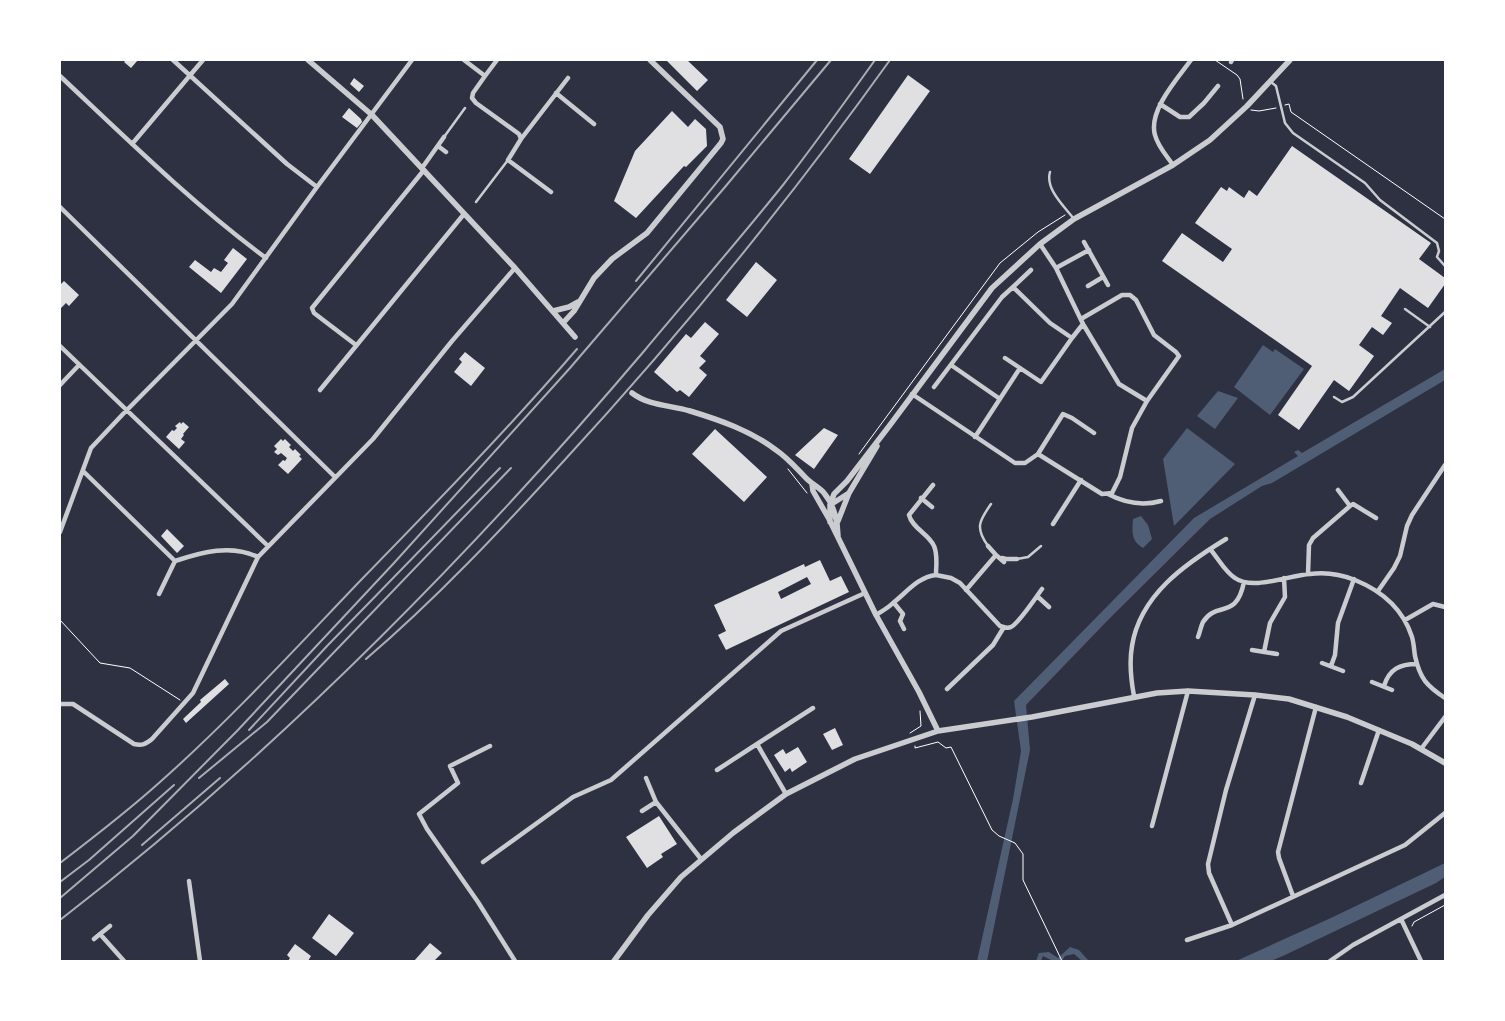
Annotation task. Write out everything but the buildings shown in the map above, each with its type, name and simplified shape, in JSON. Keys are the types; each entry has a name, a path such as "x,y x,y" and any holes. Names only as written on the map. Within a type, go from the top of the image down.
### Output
{"street":[{"path":"173,60 287,164 317,186"},
{"path":"132,144 203,60"},
{"path":"308,60 372,115 515,268 574,337"},
{"path":"60,532 91,448 126,410 232,304 317,186 412,60"},
{"path":"464,60 485,76"},
{"path":"497,60 473,93 472,98 476,103 519,134 521,139"},
{"path":"563,323 574,311 600,271 612,259 647,233 718,149 723,139 720,127 650,60"},
{"path":"1173,165 1154,135 1154,122 1160,104 1191,60"},
{"path":"830,522 830,505 834,494 847,481 890,425 992,288 1040,244 1074,219 1173,165 1210,140 1247,106 1290,60"},
{"path":"60,76 132,144 221,223 266,258"},
{"path":"550,192 508,160 521,139 568,78"},
{"path":"1160,104 1180,117 1189,117 1218,86"},
{"path":"556,93 594,124"},
{"path":"356,345 314,313 312,308 423,169 444,137"},
{"path":"438,146 446,152"},
{"path":"60,207 335,477"},
{"path":"320,390 464,214"},
{"path":"1084,242 1108,285"},
{"path":"1040,244 1056,268 1082,322 1119,384 1146,401"},
{"path":"1056,268 1088,250"},
{"path":"60,704 73,704 134,744 146,744 152,739 193,693 258,557 373,439 452,341 515,268"},
{"path":"934,387 1002,297 1031,270"},
{"path":"1088,286 1103,277"},
{"path":"1012,286 1050,322 1072,338"},
{"path":"1005,358 1041,382 1082,322 1122,295 1130,295 1136,300 1154,335 1176,352 1179,356 1146,401 1128,437 1126,455 1120,477 1112,493 1108,494"},
{"path":"555,314 580,301"},
{"path":"60,346 268,546"},
{"path":"60,385 79,365"},
{"path":"951,365 1000,399"},
{"path":"975,437 1020,368"},
{"path":"632,393 648,402 688,410 738,428 761,440 778,451 824,493 838,521"},
{"path":"912,394 1016,463 1025,463 1038,454 1063,414 1094,433"},
{"path":"838,538 838,521 851,491 890,425"},
{"path":"1038,454 1102,494 1137,503 1161,501"},
{"path":"1378,591 1400,556 1407,526 1412,516 1445,465"},
{"path":"82,471 175,561"},
{"path":"1053,524 1081,480"},
{"path":"812,484 813,491 876,615 919,692 938,731"},
{"path":"933,485 909,515 910,520 933,544 936,554 936,575"},
{"path":"1338,490 1350,506"},
{"path":"822,506 830,505 851,491"},
{"path":"824,493 834,494"},
{"path":"921,498 932,507"},
{"path":"1151,503 1154,510"},
{"path":"1308,574 1310,545 1313,538 1350,506 1354,504 1376,518"},
{"path":"1134,696 1130,666 1132,646 1137,627 1145,609 1162,587 1186,566 1226,540"},
{"path":"988,546 1004,562"},
{"path":"159,594 175,561 227,549 238,550 258,557"},
{"path":"1210,549 1229,574 1244,582 1260,583 1308,574 1327,573 1354,579 1378,591 1390,600 1405,620 1412,638 1417,664 1422,677 1429,687 1445,698"},
{"path":"966,590 997,555"},
{"path":"997,555 1006,559 1017,558"},
{"path":"876,615 894,603 918,581 928,576 936,575 951,578 960,583 1000,626 1010,628 1042,589"},
{"path":"1264,652 1270,623 1285,598 1284,578"},
{"path":"1331,666 1335,655 1338,624 1354,579"},
{"path":"1198,637 1204,621 1211,613 1230,608 1238,601 1244,582"},
{"path":"483,862 573,797 613,779 782,631 865,593"},
{"path":"1037,596 1049,607"},
{"path":"894,603 903,614 900,621 904,629"},
{"path":"1405,620 1433,604 1445,607"},
{"path":"947,689 993,645 1004,627"},
{"path":"1252,650 1277,654"},
{"path":"1322,663 1343,671"},
{"path":"1384,686 1390,672 1397,668 1417,664"},
{"path":"1372,682 1392,690"},
{"path":"1152,826 1188,691"},
{"path":"614,961 648,915 682,877 701,859 786,794 855,759 938,731 1032,717 1134,696 1188,691 1255,694 1316,707 1379,730 1421,749 1445,763"},
{"path":"1232,925 1209,873 1208,864 1226,790 1255,694"},
{"path":"1293,896 1278,852 1316,707"},
{"path":"717,770 812,708"},
{"path":"1421,749 1445,717"},
{"path":"1361,783 1379,730"},
{"path":"757,744 786,794"},
{"path":"490,746 450,766 458,783 420,814 427,829 478,902 515,961"},
{"path":"646,778 656,802 701,859"},
{"path":"642,811 656,802"},
{"path":"1187,940 1232,925 1405,845 1445,813"},
{"path":"1154,818 1161,820"},
{"path":"189,881 200,961"},
{"path":"1330,961 1353,946 1445,895"},
{"path":"1401,920 1421,961"},
{"path":"94,939 110,926"},
{"path":"100,934 124,961"}],"lane":[{"path":"1269,81 1276,86 1285,123 1293,134 1365,182 1380,200 1437,243 1439,251 1437,257 1445,266"},
{"path":"444,137 465,108"},
{"path":"476,202 508,160"},
{"path":"1050,172 1048,178 1051,188 1074,219"},
{"path":"1405,310 1430,327"},
{"path":"1334,397 1342,402 1353,397 1445,312"},
{"path":"988,546 981,537 979,527 982,518 991,504"},
{"path":"1017,558 1028,557 1041,546"}],"path":[{"path":"1215,60 1240,79 1243,101 1252,111 1289,104 1291,112 1445,219"},
{"path":"787,468 811,497"},
{"path":"60,620 100,663 130,668 172,694 184,704"},
{"path":"910,732 921,726 920,706"},
{"path":"913,740 915,748 938,742 946,748 951,747 992,830 999,836 1015,843 1024,854 1023,880 1062,961"},
{"path":"1407,932 1414,922 1445,906"}],"water":[{"path":"1263,345 1273,352 1275,349 1304,369 1270,415 1234,387"},
{"path":"1445,369 1445,380 1272,483 1262,486 1210,519 1026,705 1030,750 987,961 977,961 1013,799 1021,751 1014,701 1194,518 1298,456 1294,452 1298,450 1302,453"},
{"path":"1218,391 1238,398 1215,429 1197,416"},
{"path":"1187,428 1235,464 1174,526 1163,459"},
{"path":"1141,516 1148,525 1152,539 1143,548 1134,539 1133,532 1133,519"},
{"path":"1445,863 1445,877 1436,883 1285,955 1271,961 1236,961 1333,917"},
{"path":"1070,947 1079,950 1089,961 1082,961 1074,954 1065,956 1062,961 1053,961 1043,956 1041,961 1036,961 1039,953 1049,952 1058,958"}],"railway":[{"path":"636,281 817,60"},
{"path":"60,898 133,836 237,731 394,563 570,368 831,60"},
{"path":"60,920 139,857 293,721 367,650 510,503 645,350 766,206 795,170 875,60"},
{"path":"366,659 417,613 491,540 648,367 773,216 890,60"},
{"path":"60,863 148,793 237,709 470,466 577,349"},
{"path":"249,730 328,645 500,468"},
{"path":"199,778 267,722 511,468"},
{"path":"142,845 220,778"},
{"path":"60,882 89,860 174,785"}]}
